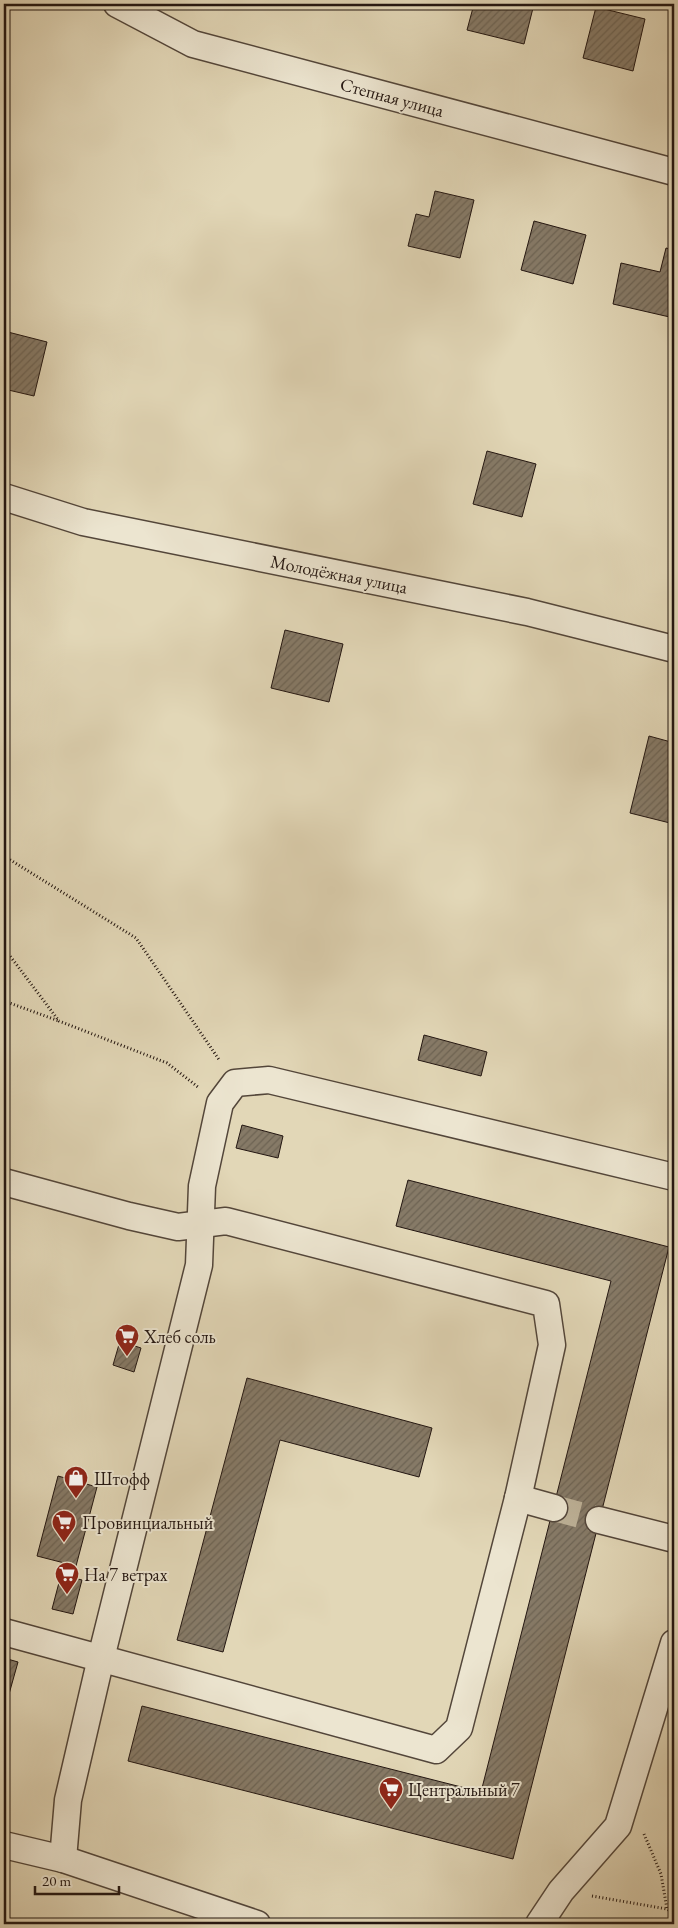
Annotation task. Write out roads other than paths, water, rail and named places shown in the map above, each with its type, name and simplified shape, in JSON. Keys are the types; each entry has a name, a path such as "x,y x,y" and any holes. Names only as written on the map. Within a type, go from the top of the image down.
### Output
{"street":[{"name":"Степная улица","path":"118,4 193,44 674,172"},
{"name":"Молодёжная улица","path":"4,496 83,522 527,612 674,649"},
{"path":"63,1859 68,1800 101,1658 199,1265 202,1186 228,1093 269,1080 674,1177"},
{"path":"4,1182 129,1216 178,1227 226,1221 546,1304 552,1345 518,1498 460,1728 436,1750 4,1632"},
{"path":"518,1498 554,1508"},
{"path":"600,1520 674,1539"},
{"path":"540,1924 561,1891 618,1826 674,1643"},
{"path":"4,1845 63,1859 257,1924"}],"tunnel":[{"path":"554,1508 599,1520"}],"place":[{"name":"Хлеб соль","path":"127,1357"},
{"name":"Штофф","path":"76,1499"},
{"name":"Провинциальный","path":"64,1543"},
{"name":"На 7 ветрах","path":"67,1595"},
{"name":"Центральный 7","path":"391,1810"}]}
